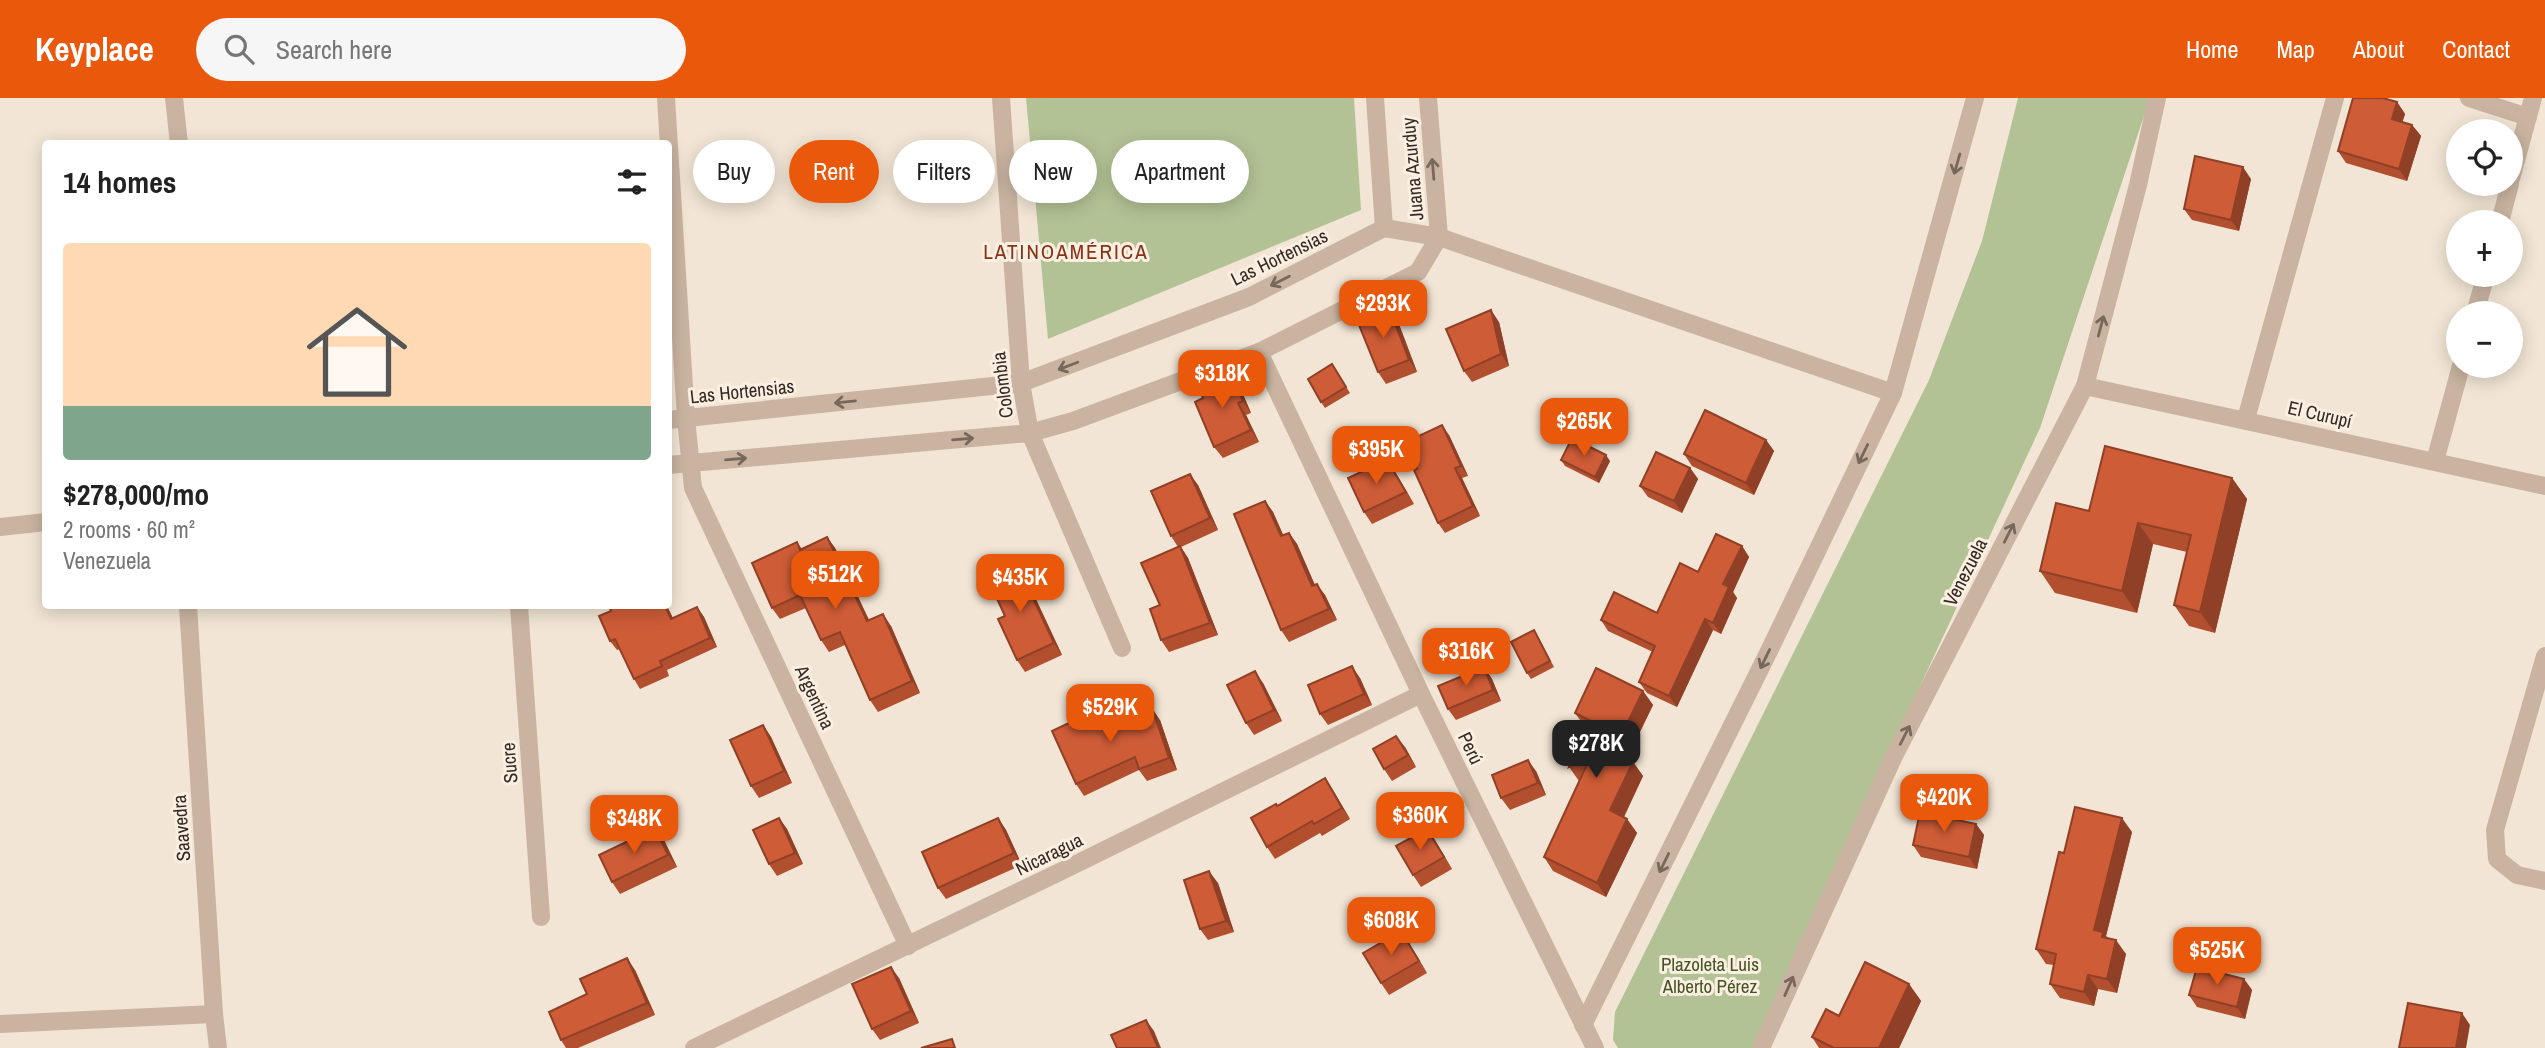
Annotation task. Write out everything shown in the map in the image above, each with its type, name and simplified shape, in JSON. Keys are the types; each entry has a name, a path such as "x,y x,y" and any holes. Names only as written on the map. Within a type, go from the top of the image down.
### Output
{"street":[{"path":"174,98 179,140"},
{"name":"Argentina","path":"666,98 667,140"},
{"name":"Colombia","path":"1001,98 1021,383 1030,433 1122,648"},
{"name":"Juana Azurduy","path":"1375,98 1384,228"},
{"name":"Juana Azurduy","path":"1428,98 1439,237"},
{"path":"1583,1025 1764,661 1893,393 1975,98"},
{"name":"Venezuela","path":"1761,1048 1894,756 2085,386 2138,185 2157,98"},
{"path":"2246,419 2335,98"},
{"path":"2469,98 2528,117"},
{"path":"2523,136 2533,98"},
{"path":"1384,228 1439,237 1893,393"},
{"name":"Las Hortensias","path":"677,419 1021,383 1249,297 1384,228"},
{"path":"672,465 1030,433 1073,421 1259,352 1418,272 1439,237"},
{"name":"Argentina","path":"672,273 677,419 694,488 908,946"},
{"name":"Perú","path":"1259,352 1595,1048"},
{"path":"2435,461 2458,378"},
{"name":"El Curupí","path":"2085,386 2545,486"},
{"path":"0,527 42,522"},
{"name":"Saavedra","path":"188,609 218,1048"},
{"name":"Sucre","path":"519,609 541,917"},
{"path":"2545,656 2495,830 2497,859 2517,875 2545,881"},
{"name":"Nicaragua","path":"694,1048 1422,694"},
{"path":"0,1024 214,1014"}],"green space":[{"path":"1026,98 1354,98 1361,210 1048,339 1036,203 1097,203 1097,140 1030,140"},
{"name":"Plazoleta Luis Alberto Pérez","path":"2018,98 2150,98 2040,428 1752,1048 1618,1048 1613,1040 1615,1012 1929,380 1982,241"}],"building":[{"path":"2353,98 2383,98 2397,102 2392,119 2412,125 2399,169 2338,151"},
{"path":"2195,156 2243,167 2231,220 2184,209"},
{"path":"1389,308 1409,360 1378,372 1357,320"},
{"path":"1491,310 1501,354 1464,371 1446,329"},
{"path":"1332,364 1346,387 1321,402 1308,379"},
{"path":"1231,373 1243,401 1238,403 1251,430 1214,447 1195,402 1203,398 1199,388"},
{"path":"1705,410 1766,440 1746,483 1684,454"},
{"path":"1442,425 1461,466 1455,468 1473,506 1438,523 1414,470 1417,469 1406,442"},
{"path":"1572,438 1606,455 1595,477 1561,460"},
{"path":"2105,446 2232,478 2200,612 2174,605 2191,535 2138,523 2122,591 2040,571 2056,503 2089,511"},
{"path":"1656,452 1690,468 1674,501 1640,486"},
{"path":"1387,460 1406,492 1364,512 1348,478"},
{"path":"1190,474 1210,518 1171,536 1151,491"},
{"path":"1265,501 1281,536 1289,533 1312,586 1317,584 1329,609 1281,630 1234,514"},
{"path":"1716,534 1742,546 1723,584 1729,587 1713,623 1705,619 1669,696 1639,682 1655,646 1601,620 1614,592 1657,613 1680,563 1698,572"},
{"path":"827,537 867,621 883,614 912,681 870,700 840,632 821,640 800,595 772,608 752,563 797,542 800,550"},
{"path":"1180,546 1210,623 1161,640 1150,609 1160,605 1141,563"},
{"path":"1018,566 1054,643 1017,660 998,619 1005,616 988,579"},
{"path":"697,607 710,638 660,661 662,666 634,679 615,639 610,641 599,616 611,611 610,609 666,609 671,619"},
{"path":"1534,630 1550,661 1527,673 1511,642"},
{"path":"1352,666 1364,694 1320,714 1308,685"},
{"path":"1484,667 1493,690 1448,709 1438,686"},
{"path":"1596,668 1643,691 1615,748 1609,751 1633,762 1610,810 1627,819 1597,883 1544,857 1590,758 1569,767 1591,721 1575,713"},
{"path":"1255,671 1274,710 1246,723 1227,685"},
{"path":"1152,708 1169,758 1139,769 1135,757 1076,784 1052,731 1092,712 1099,727"},
{"path":"763,725 784,771 751,786 730,740"},
{"path":"1396,736 1408,755 1384,769 1373,749"},
{"path":"1528,760 1538,783 1501,798 1492,775"},
{"path":"1325,778 1342,808 1314,824 1312,821 1267,847 1251,818"},
{"path":"2075,807 2122,818 2094,930 2103,932 2102,937 2116,940 2107,979 2088,975 2084,992 2050,984 2056,954 2036,949 2059,852 2064,853"},
{"path":"1920,812 1976,824 1969,857 1913,845"},
{"path":"779,818 795,853 769,864 753,830"},
{"path":"998,818 1014,853 938,888 922,852"},
{"path":"655,828 668,855 612,882 599,855"},
{"path":"1427,829 1444,857 1413,875 1396,846"},
{"path":"1209,871 1226,921 1200,929 1184,880"},
{"path":"1401,931 1419,961 1381,983 1363,953"},
{"path":"627,958 647,1003 561,1040 549,1012 587,994 580,979"},
{"path":"1865,962 1909,984 1879,1048 1834,1048 1812,1037 1826,1009 1839,1016"},
{"path":"891,967 911,1011 872,1029 852,984"},
{"path":"2197,967 2244,979 2237,1007 2189,995"},
{"path":"2408,1003 2462,1013 2456,1048 2399,1048"},
{"path":"1146,1020 1158,1048 1117,1048 1111,1035"},
{"path":"952,1039 955,1048 921,1048"}],"district":[{"name":"LATINOAMÉRICA","path":"1066,251"}]}
